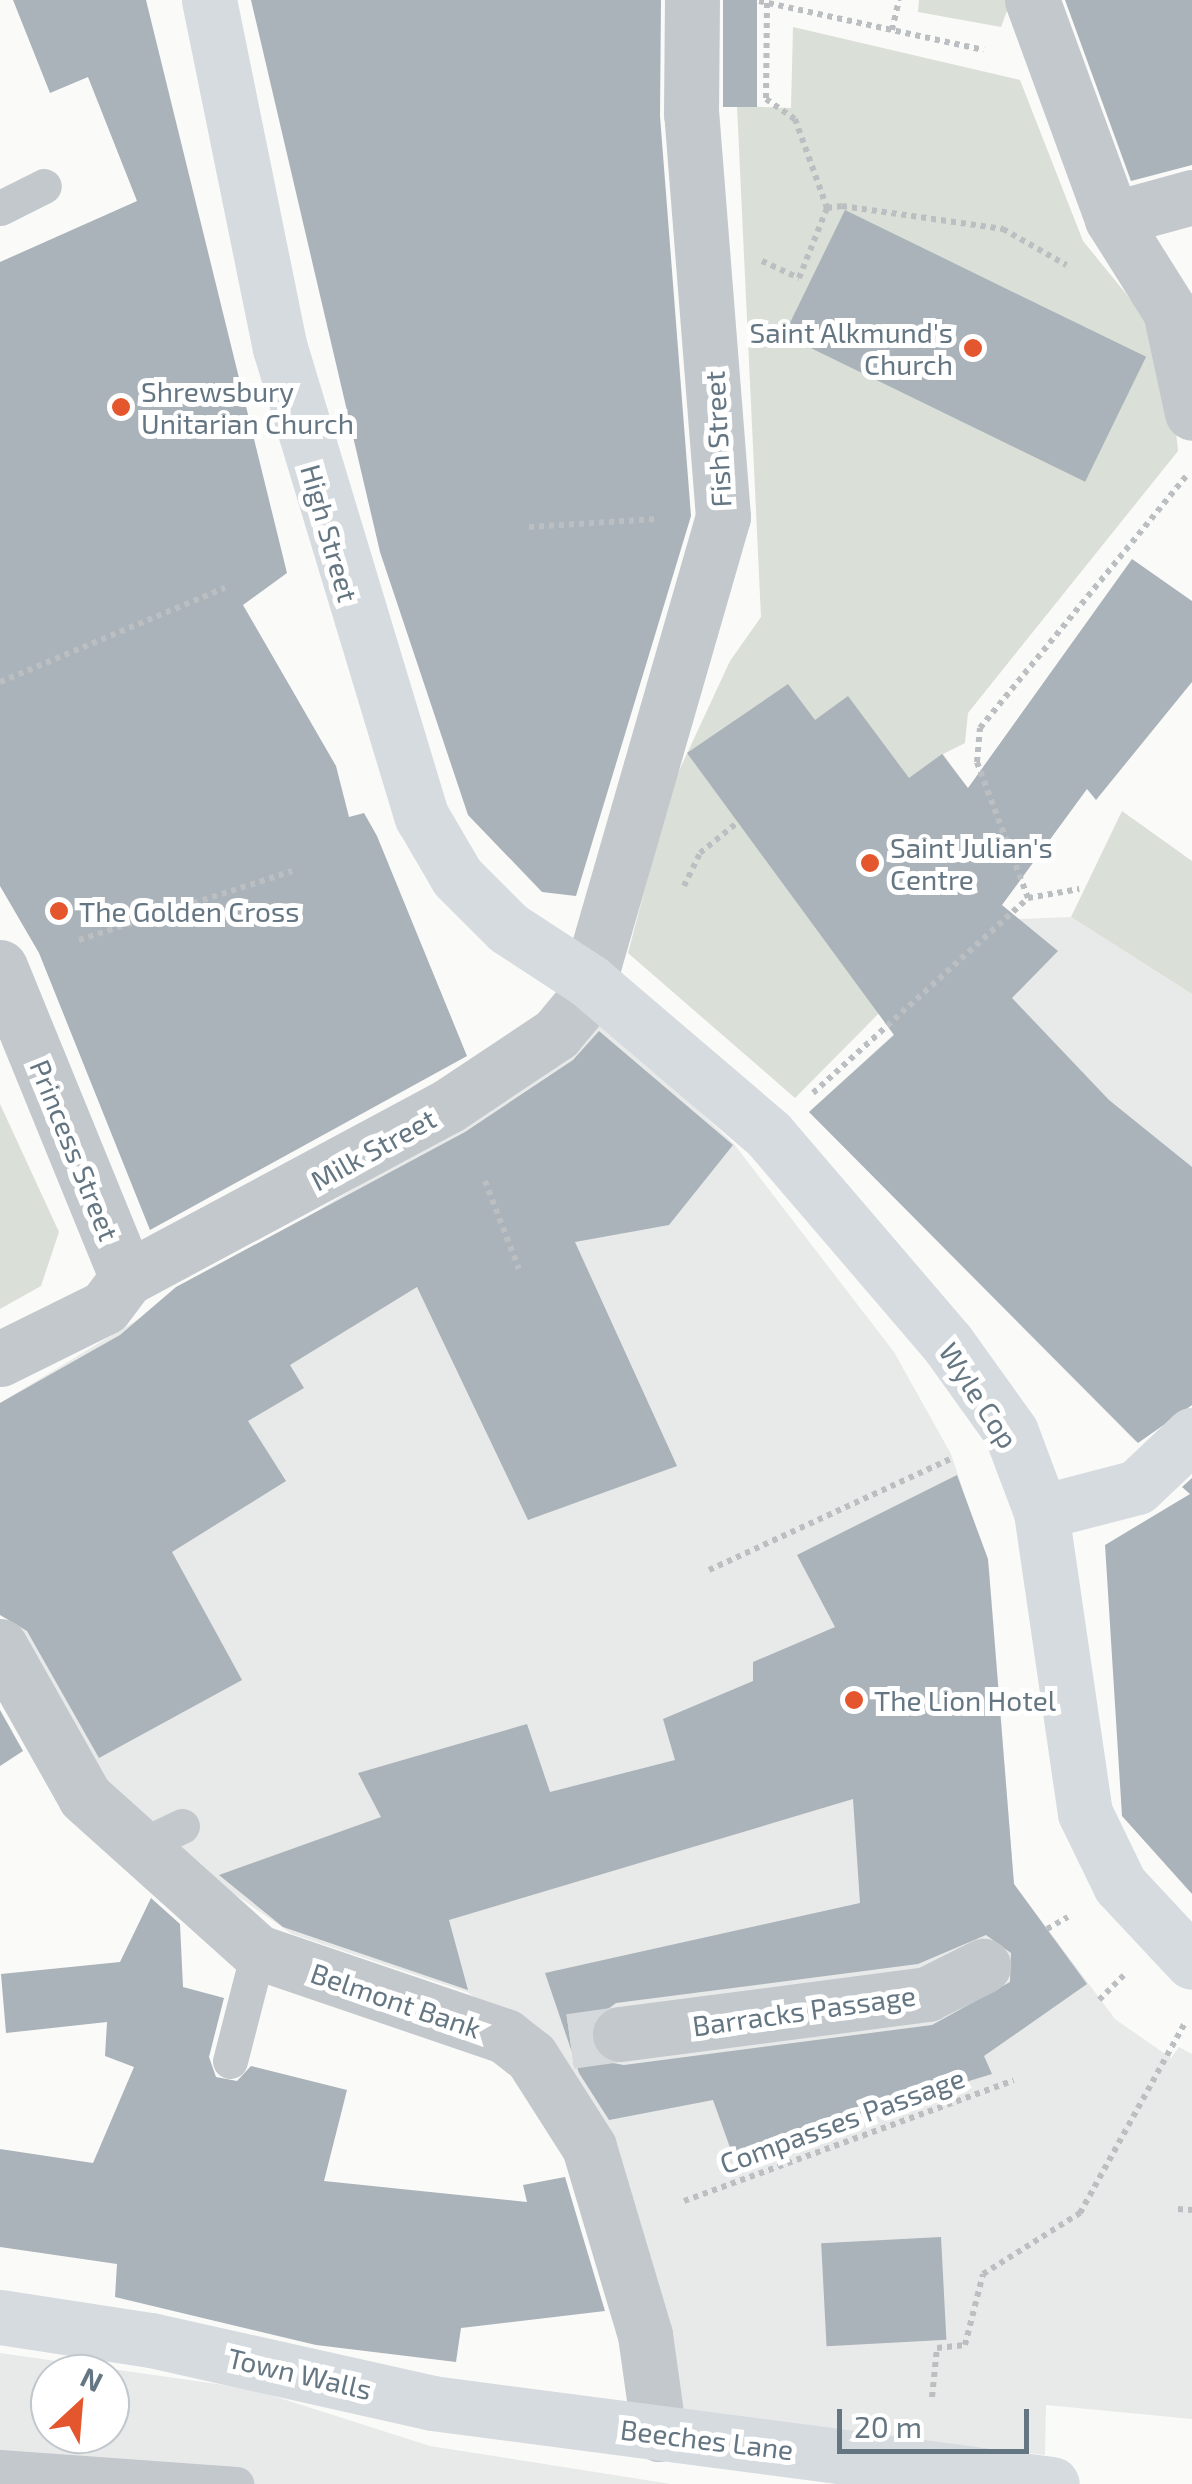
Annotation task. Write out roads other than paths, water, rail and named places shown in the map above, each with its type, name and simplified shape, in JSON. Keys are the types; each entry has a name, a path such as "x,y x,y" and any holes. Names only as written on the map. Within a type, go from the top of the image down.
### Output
{"street":[{"name":"High Street","path":"209,0 280,348 422,818 457,876 508,928 593,984"},
{"name":"Fish Street","path":"593,984 723,517 691,114 692,0"},
{"path":"1032,0 1112,219 1170,310 1192,413"},
{"path":"1112,219 1192,197"},
{"name":"Princess Street","path":"0,966 127,1278"},
{"name":"Milk Street","path":"0,1360 105,1307 127,1278 448,1106 556,1034 593,984"},
{"name":"Wyle Cop","path":"593,984 768,1135 948,1344 1010,1432 1040,1512 1084,1813 1120,1885 1192,1962"},
{"path":"1040,1512 1136,1487 1192,1435"},
{"name":"Belmont Bank","path":"0,1646 85,1797 159,1837 258,1952 504,2036 574,2044 589,2147 645,2335 659,2434"},
{"name":"Barracks Passage","path":"574,2044 927,1994 983,1966"},
{"name":"Town Walls","path":"0,2317 432,2403 600,2425"},
{"name":"Beeches Lane","path":"600,2425 976,2479 1052,2484"}],"lane":[{"path":"0,208 44,186"},
{"path":"230,2061 258,1952"},
{"path":"0,2467 236,2484"}],"tunnel":[{"path":"570,2041 620,2034"}],"place":[{"name":"Saint Alkmund's Church","path":"973,348"},
{"name":"Shrewsbury Unitarian Church","path":"121,407"},
{"name":"Saint Julian's Centre","path":"870,863"},
{"name":"The Golden Cross","path":"59,911"},
{"name":"The Lion Hotel","path":"854,1700"}]}
